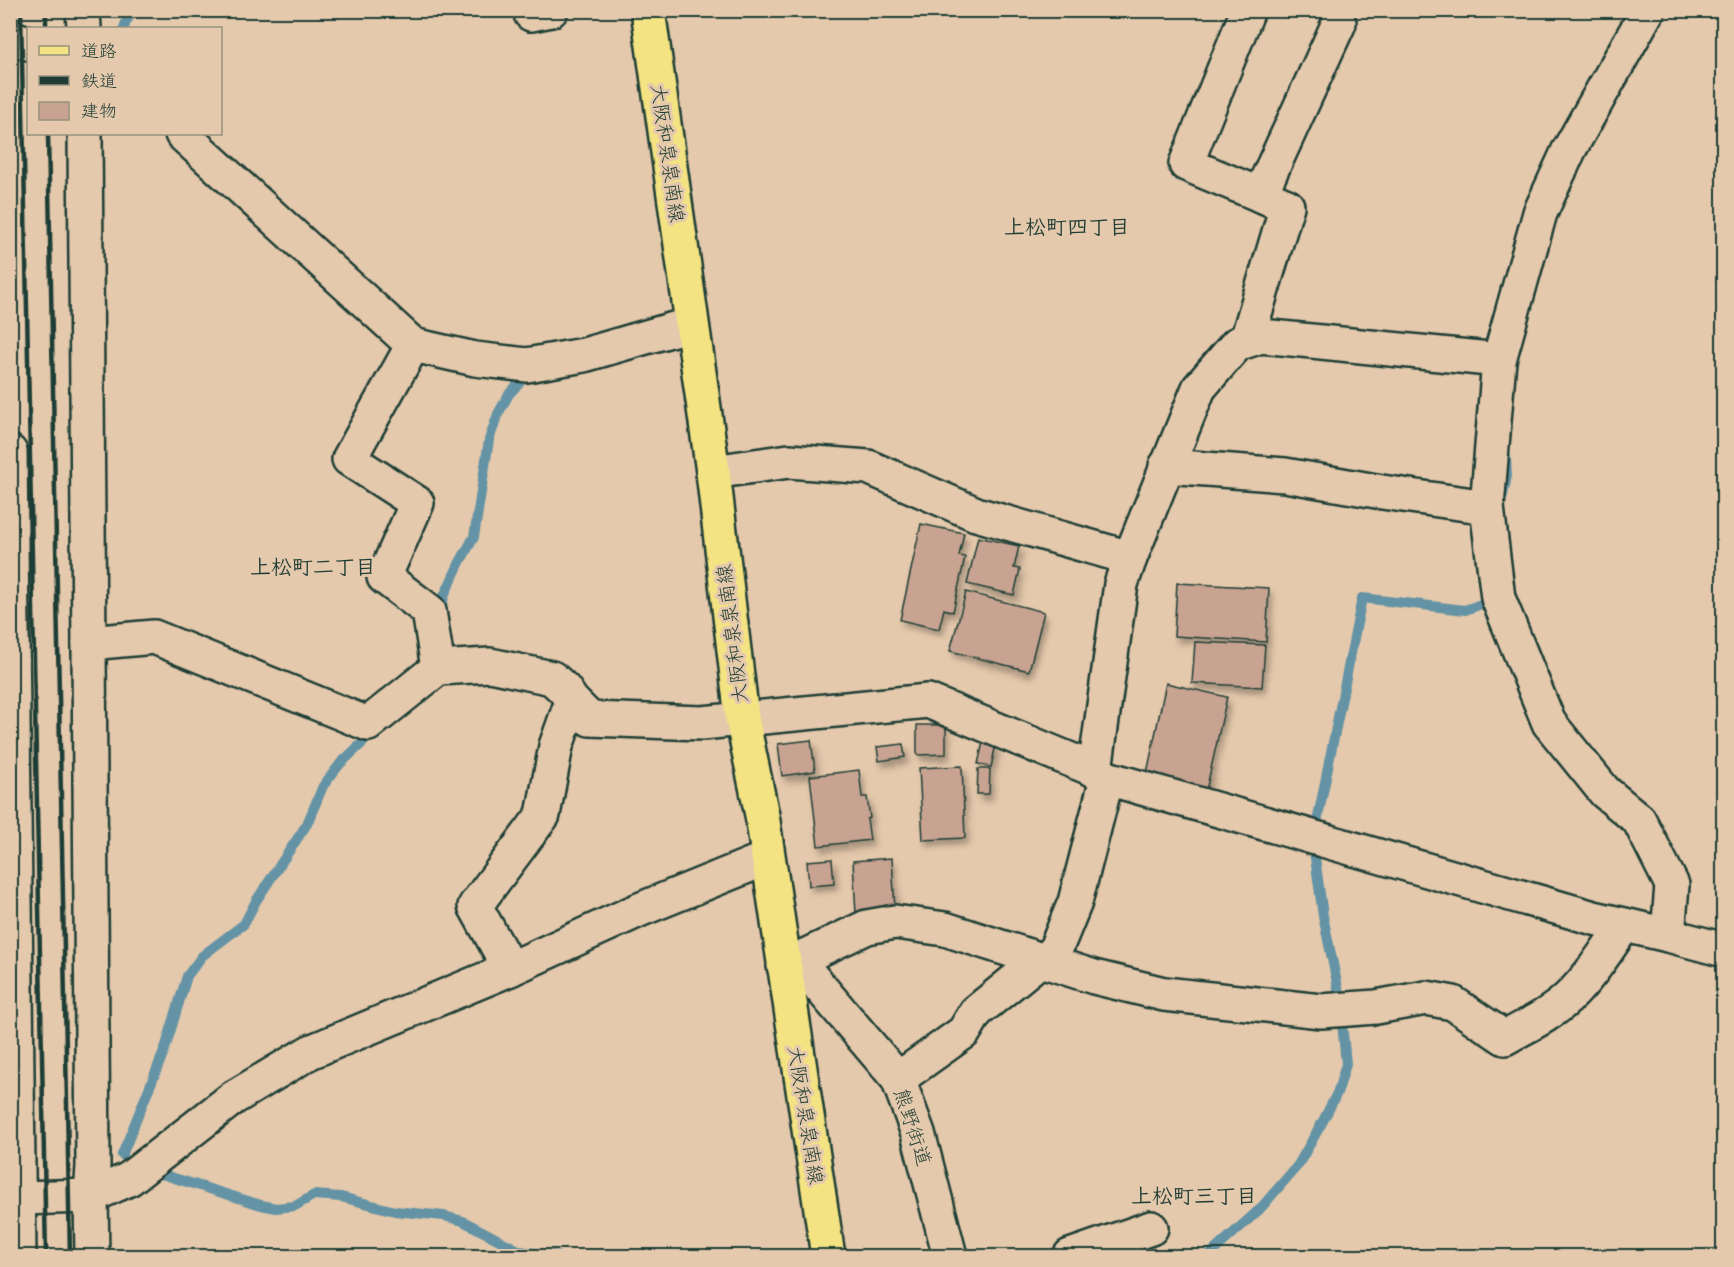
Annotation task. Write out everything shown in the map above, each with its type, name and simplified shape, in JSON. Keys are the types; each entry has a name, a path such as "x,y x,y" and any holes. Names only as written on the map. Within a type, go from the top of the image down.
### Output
{"main road":[{"name":"大阪和泉泉南線","path":"648,10 713,472 742,718 762,815 767,858 790,963 828,1257"}],"street":[{"path":"83,10 84,27"},
{"path":"1247,340 1287,206 1186,164 1248,10"},
{"path":"1648,10 1569,150 1540,213 1499,360 1487,507 1498,598 1549,723 1605,792 1640,820 1672,885 1668,935"},
{"path":"1260,195 1339,23"},
{"path":"10,37 27,43"},
{"path":"85,135 92,1257"},
{"path":"183,135 413,345 475,359 527,365 584,355 691,324"},
{"path":"898,1079 964,1032 976,1012 1045,961 1075,902 1101,774 1122,584 1130,558 1198,388 1237,344 1261,336 1499,360"},
{"path":"413,345 349,459 417,503 384,577 429,611 438,668"},
{"path":"10,452 14,1201 19,1257"},
{"path":"713,472 789,461 868,467 976,514 1130,558"},
{"path":"1166,466 1285,475 1487,507"},
{"path":"89,644 154,636 368,724 438,668 490,665 552,678 590,719 702,723 928,701 1101,774 1594,918 1724,950"},
{"path":"510,969 475,906 543,815 556,746 572,701"},
{"path":"14,1201 91,1196 129,1179 233,1098 310,1052 510,969 639,910 767,858"},
{"path":"790,963 867,927 895,922 945,929 1094,977 1164,994 1321,1011 1376,1007 1426,998 1453,1004 1505,1038 1539,1019 1567,998 1597,964 1624,925"},
{"name":"熊野街道","path":"790,963 898,1079 918,1133 950,1257"},
{"path":"1070,1257 1151,1228"}],"building":[{"path":"921,524 964,533 959,556 965,557 953,612 944,609 939,629 900,620"},
{"path":"978,537 1019,546 1014,568 1020,569 1014,595 967,584"},
{"path":"1177,583 1269,588 1266,642 1174,636"},
{"path":"966,592 1044,612 1029,671 950,651"},
{"path":"1195,642 1265,645 1262,687 1192,683"},
{"path":"1166,683 1227,697 1206,791 1146,778"},
{"path":"917,725 946,725 946,754 917,755"},
{"path":"811,740 815,771 782,776 778,744"},
{"path":"983,742 996,744 991,767 978,764"},
{"path":"903,744 905,757 879,761 877,747"},
{"path":"962,766 965,838 923,840 919,768"},
{"path":"978,769 990,769 989,794 977,794"},
{"path":"859,770 862,797 867,797 870,840 818,846 810,776"},
{"path":"892,858 895,911 856,914 853,861"},
{"path":"832,859 834,884 809,886 807,861"}],"waterway":[{"path":"124,27 133,10"},
{"path":"440,617 444,596 474,537 489,440 498,414 509,394 523,379"},
{"path":"1503,495 1507,476 1506,457"},
{"path":"1316,827 1362,598 1465,610 1487,602"},
{"path":"122,1155 165,1049 187,976 202,956 244,924 256,901 307,824 323,786 340,764 375,731"},
{"path":"1314,850 1323,916 1341,1002"},
{"path":"1208,1256 1260,1209 1298,1165 1338,1091 1346,1064 1342,1023"},
{"path":"158,1173 276,1208 295,1206 314,1195 341,1197 395,1211 444,1216 463,1221 520,1251 557,1256"}],"railway":[{"path":"21,10 46,1256"},
{"path":"46,10 46,27"},
{"path":"48,135 70,1256"}],"district":[{"name":"上松町四丁目","path":"1067,227"},
{"name":"上松町二丁目","path":"313,567"},
{"name":"上松町三丁目","path":"1194,1196"}]}
